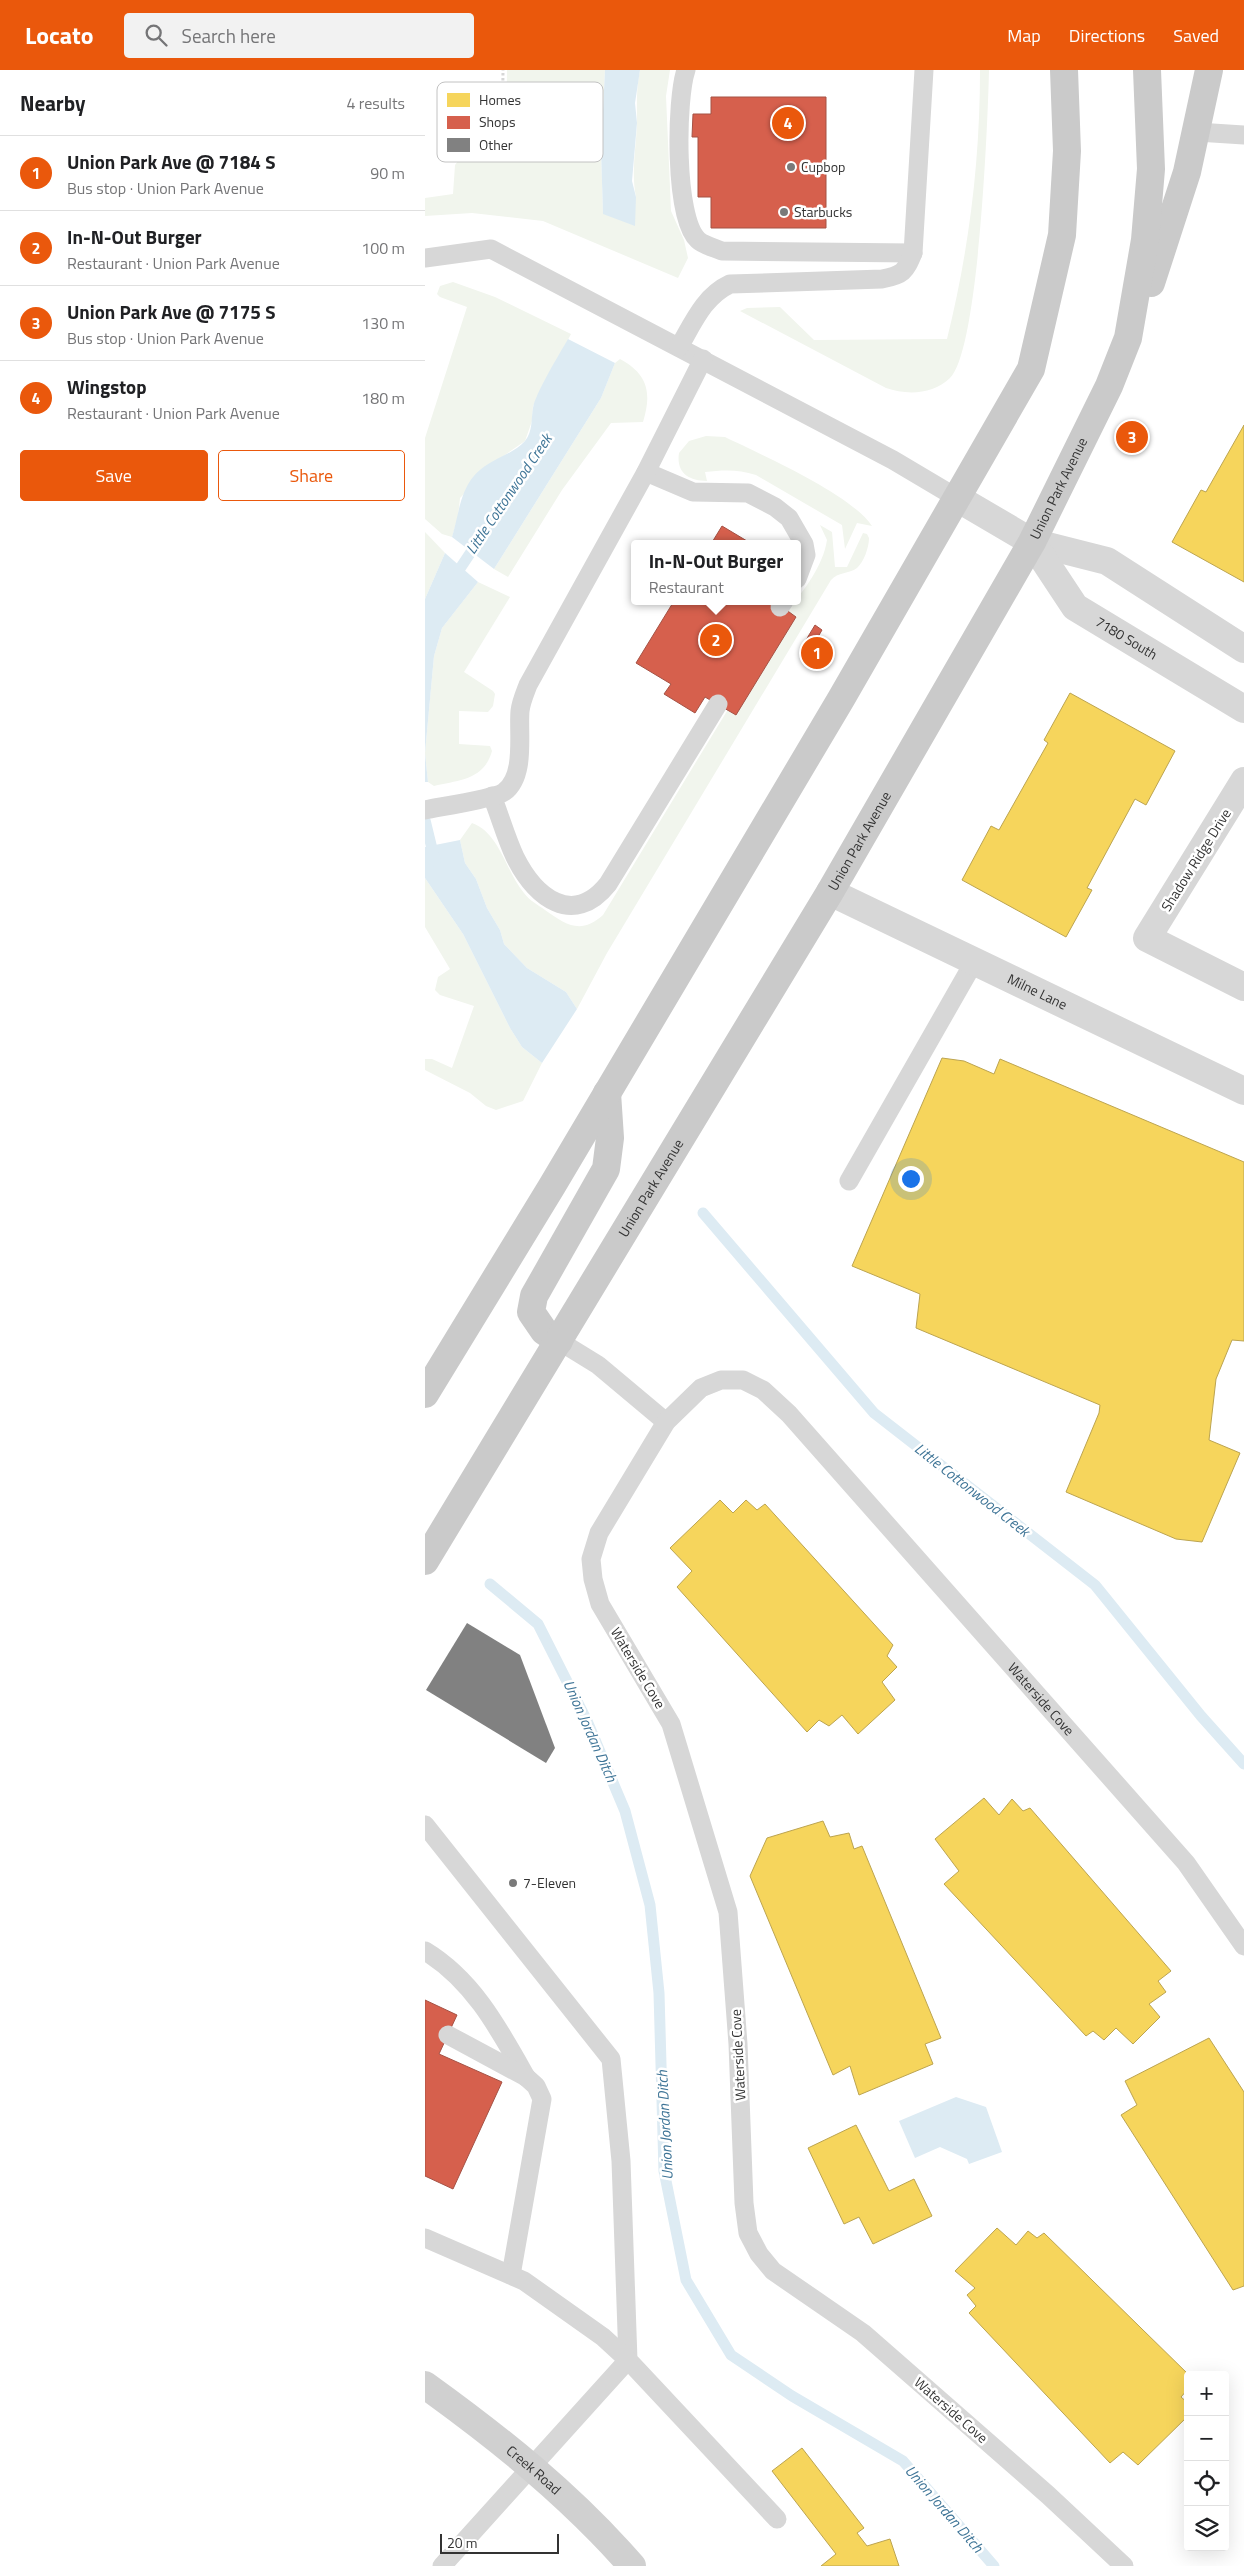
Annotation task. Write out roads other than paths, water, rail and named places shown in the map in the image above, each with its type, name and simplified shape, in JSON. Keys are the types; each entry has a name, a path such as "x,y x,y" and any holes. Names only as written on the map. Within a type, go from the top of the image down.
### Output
{"main road":[{"path":"425,1394 607,1093 841,699 1031,369 1062,235 1067,151 1064,70"},
{"name":"Union Park Avenue","path":"425,1561 830,892 1032,542 1109,386 1128,338 1145,240 1150,178 1147,70"},
{"path":"1128,338 1173,220 1197,132 1209,70"},
{"path":"559,1341 544,1331 531,1312 534,1296 606,1169 610,1138 607,1093"}],"street":[{"name":"7180 South","path":"957,498 1032,542 1107,561 1244,649"},
{"name":"7180 South","path":"1032,542 1075,607 1244,709"},
{"name":"Shadow Ridge Drive","path":"1244,781 1147,938 1244,987"},
{"name":"Milne Lane","path":"830,892 1244,1091"},
{"name":"Creek Road","path":"425,2385 533,2468 578,2508 632,2566"}],"lane":[{"path":"686,70 682,81 677,140 682,191 690,226 697,240 722,251 913,253"},
{"path":"679,348 707,301 719,290 730,284 882,279 898,276 906,270 913,253 924,70"},
{"path":"1197,132 1244,135"},
{"path":"425,258 491,249 893,460 957,498"},
{"path":"425,810 492,796 503,792 511,783 517,770 521,708 528,685 646,472 703,359"},
{"path":"646,472 693,492 748,493 775,507 789,518 804,544 806,555 801,568"},
{"path":"492,796 523,872 541,892 567,906 588,904 599,896 608,884 718,704"},
{"path":"849,1181 974,962"},
{"path":"559,1341 598,1365 667,1422"},
{"name":"Waterside Cove","path":"1124,2566 1048,2495 863,2333 773,2271 759,2254 748,2233 744,2203 738,2044 728,1912 671,1724 600,1604 591,1566 591,1559 599,1533 667,1422 701,1388 721,1380 743,1380 769,1396 789,1414 1186,1863 1244,1946"},
{"path":"425,1825 611,2059 621,2161 628,2360 533,2468 442,2566"},
{"path":"425,1951 444,1963 473,1992 501,2032 542,2099 511,2275"},
{"path":"448,2035 531,2082"},
{"path":"425,2238 523,2281 603,2337 628,2360 777,2519"}],"water":[{"path":"605,70 640,70 635,103 637,123 632,181 636,197 635,226 603,214 601,162 603,162"},
{"path":"568,339 615,363 601,398 494,569 452,537 462,498 470,481 477,473 485,466 516,449 528,437 531,429 533,408 538,393"},
{"path":"445,553 478,582 442,628 434,656 425,753 425,599"},
{"path":"425,753 428,782 425,782"},
{"path":"460,840 465,863 476,879 487,908 500,930 504,944 527,968 566,992 577,1009 542,1063 522,1047 510,1028 463,934 425,878 425,847"},
{"path":"956,2097 986,2107 1002,2152 969,2164 967,2159 940,2147 915,2158 899,2121"}],"waterway":[{"name":"Little Cottonwood Creek","path":"453,579 479,540"},
{"name":"Little Cottonwood Creek","path":"425,820 435,861"},
{"name":"Little Cottonwood Creek","path":"703,1213 874,1413 1095,1585 1201,1716 1244,1764"},
{"name":"Union Jordan Ditch","path":"490,1584 538,1624 587,1721 625,1811 650,1905 659,1993 664,2171 686,2280 731,2355 792,2396 903,2461 994,2566"}],"place":[{"name":"Wingstop","path":"788,123"},
{"name":"Cupbop","path":"791,167"},
{"name":"Starbucks","path":"784,212"},
{"name":"Union Park Ave @ 7175 S","path":"1132,437"},
{"name":"In-N-Out Burger","path":"716,640"},
{"name":"Union Park Ave @ 7184 S","path":"817,653"},
{"name":"7-Eleven","path":"513,1883"}]}
